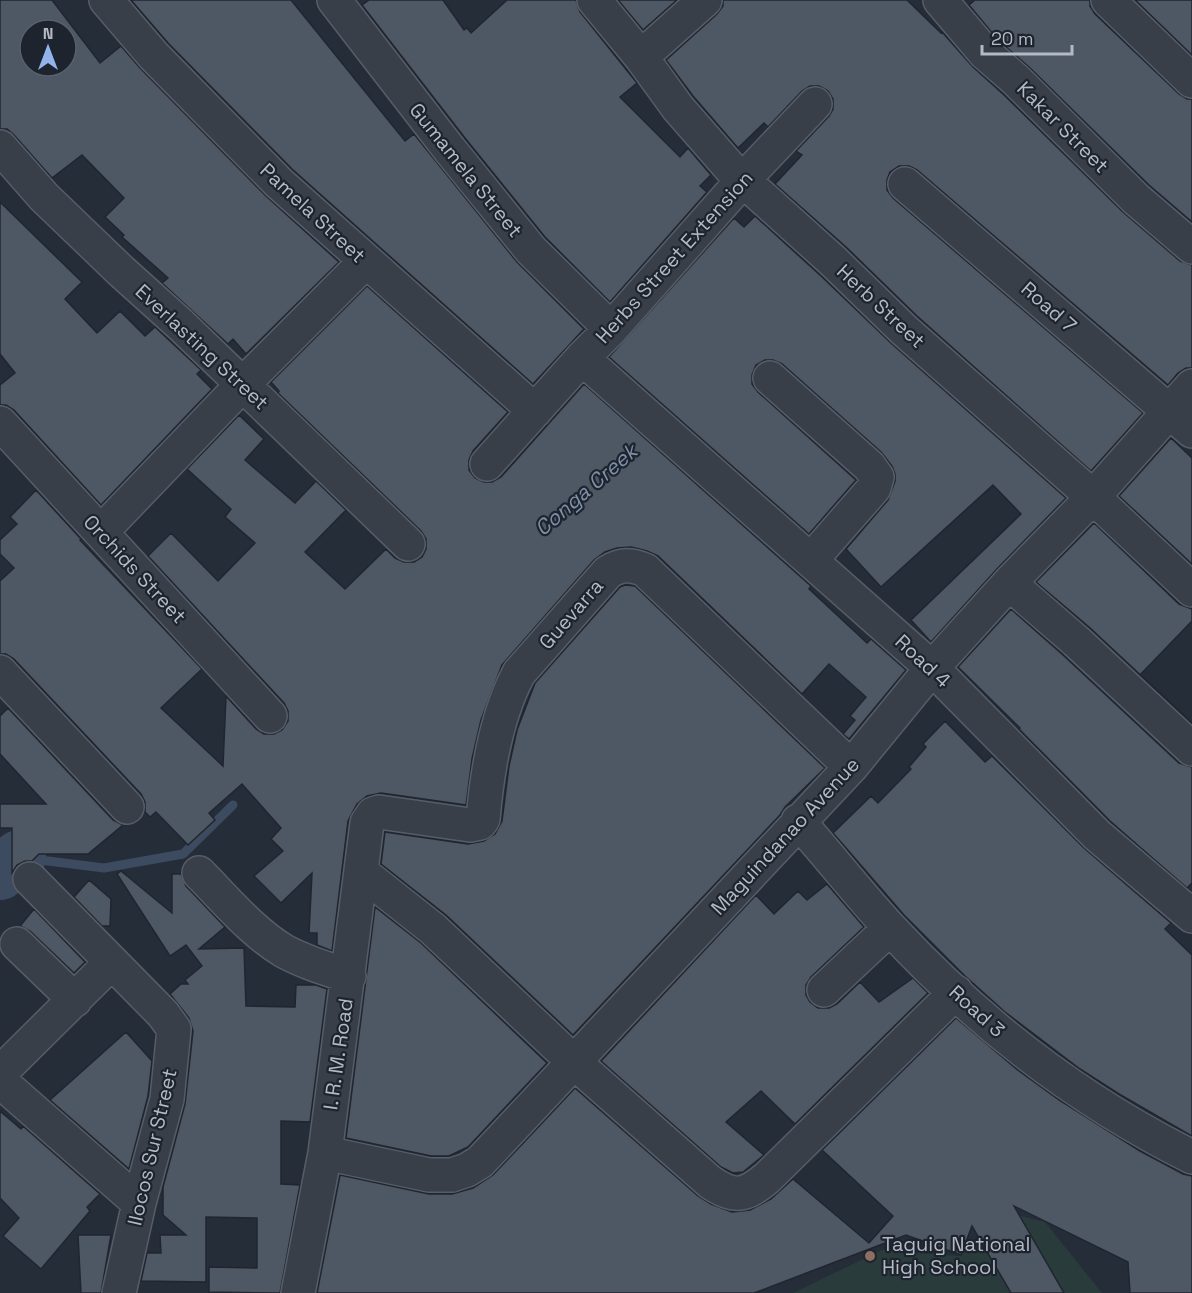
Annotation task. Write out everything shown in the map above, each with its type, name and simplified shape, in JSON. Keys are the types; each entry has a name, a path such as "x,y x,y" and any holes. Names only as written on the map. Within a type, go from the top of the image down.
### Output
{"street":[{"name":"Pamela Street","path":"106,0 154,56 279,183 535,411"},
{"name":"Gumamela Street","path":"334,0 531,250 611,329"},
{"name":"Herb Street","path":"594,0 641,57 678,108 733,171 833,261 904,330 1092,497 1192,590"},
{"path":"641,57 705,0"},
{"name":"Kakar Street","path":"940,0 985,52 1136,198 1192,247"},
{"path":"1108,0 1192,81"},
{"name":"Herbs Street Extension","path":"487,464 743,180 815,104"},
{"name":"Everlasting Street","path":"0,147 44,196 408,544"},
{"name":"Road 7","path":"905,184 1181,422"},
{"path":"101,532 243,384 365,262"},
{"name":"Road 4","path":"582,358 932,668 1097,835 1192,915"},
{"path":"770,378 870,466 877,477 874,488 811,561"},
{"name":"Maguindanao Avenue","path":"325,1153 429,1175 452,1175 467,1170 485,1156 851,767 932,668 1009,583 1092,497 1181,422 1192,386"},
{"name":"Orchids Street","path":"0,423 270,716"},
{"name":"Guevarra","path":"373,814 386,812 456,824 476,825 480,823 483,819 501,713 519,673 608,572 625,565 645,570 851,767"},
{"path":"1009,583 1076,641 1192,749"},
{"path":"0,672 127,807"},
{"name":"I. R. M. Road","path":"298,1293 325,1153 367,823 373,814"},
{"name":"Road 3","path":"798,821 890,928 956,992 1021,1050 1117,1115 1192,1157"},
{"path":"361,872 433,929 574,1062 724,1192 739,1195 753,1189 767,1178 956,992"},
{"path":"199,873 256,928 284,950 315,965 349,976"},
{"name":"Ilocos Sur Street","path":"30,879 163,1014 174,1029 167,1099 139,1203 119,1293"},
{"path":"824,990 890,928"},
{"path":"17,944 75,1000"},
{"path":"0,1073 111,963"},
{"path":"0,1081 139,1203"}],"shaded area":[{"path":"1005,1212 1045,1222 1102,1293 793,1293 882,1250 959,1256"}],"building":[{"path":"0,0 52,0 66,18 18,18 18,78 78,78 78,34 100,63 121,46 266,196 339,262 246,354 233,339 228,344 162,283 168,278 122,237 124,235 105,217 124,198 82,155 52,178 7,129 0,129"},
{"path":"131,0 291,0 405,141 414,134 517,262 584,329 533,384 292,169 168,43"},
{"path":"369,0 443,0 464,30 467,28 471,33 507,0 576,0 580,12 637,83 620,97 680,157 688,148 711,175 700,186 707,192 610,302 545,237 465,138 362,5"},
{"path":"618,0 677,0 643,30"},
{"path":"723,0 907,0 1123,212 1180,261 1192,265 1192,368 1186,368 1178,373 1168,385 917,170 909,166 899,166 890,172 887,190 893,198 1143,413 1091,471 917,316 846,247 775,184 802,155 796,151 833,109 833,99 828,91 819,86 810,86 802,91 768,127 764,123 738,148 693,96 666,60 717,14 723,6"},
{"path":"975,0 1090,0 1090,6 1095,14 1179,94 1192,99 1192,222 1149,185 1029,67 998,40 969,5"},
{"path":"1135,0 1192,0 1192,55"},
{"path":"0,202 82,282 65,299 97,333 120,311 145,336 155,327 201,370 197,374 212,389 101,505 14,410 6,405 0,405 0,385 15,373 0,354"},
{"path":"755,216 892,344 1066,498 996,570 931,642 911,620 1021,514 993,485 881,587 846,549 888,500 895,481 892,466 881,452 782,364 773,360 765,360 756,365 752,375 752,384 758,392 856,480 809,534 609,357 734,218 744,227"},
{"path":"367,286 508,412 473,451 469,460 469,470 475,478 484,482 492,482 501,477 584,384 811,586 809,589 867,643 871,639 906,670 849,739 843,734 855,720 850,716 866,697 829,664 802,694 658,556 631,547 605,552 594,560 502,665 481,720 472,759 466,805 381,793 367,796 357,804 348,821 332,951 317,945 317,933 309,933 312,873 281,903 254,876 283,851 271,839 281,828 242,784 209,813 215,820 188,845 156,812 150,817 145,812 145,802 141,794 14,659 6,654 0,654 0,581 14,568 0,554 0,540 17,524 10,517 36,490 202,669 161,708 223,766 226,696 256,729 264,734 274,734 282,730 288,721 288,711 284,703 148,556 171,533 218,581 255,543 225,517 231,509 187,469 239,415 264,439 245,460 295,503 316,481 346,510 305,552 345,589 386,549 395,558 404,562 414,562 422,557 426,549 426,539 421,531 278,393 279,391 271,382"},
{"path":"1171,438 1192,458 1192,564 1119,496"},
{"path":"1094,523 1179,604 1192,609 1192,621 1140,675 1036,582"},
{"path":"635,586 825,768 785,807 573,1035 446,915 381,864 385,832 468,844 484,841 495,834 502,821 509,766 517,730 535,683 620,587"},
{"path":"1011,609 1179,763 1192,767 1192,883 1187,888 1110,821 958,667"},
{"path":"8,708 113,820 123,825 88,854 39,854 32,861 25,861 17,865 12,873 12,828 0,828 0,804 46,804 0,754 0,716"},
{"path":"945,721 985,762 992,756 1084,848 1171,923 1165,929 1192,955 1192,1136 1080,1069 1005,1012 904,915 833,833 871,796 878,803 911,769 909,767 926,747 923,744"},
{"path":"121,871 172,913 172,874 181,874 186,886 225,927 199,949 244,948 246,1006 295,1007 296,985 316,985 327,989 310,1122 281,1121 281,1184 300,1185 280,1293 209,1292 209,1267 257,1268 257,1218 206,1217 206,1282 141,1281 147,1253 161,1253 160,1235 186,1235 163,1215 163,1187 185,1104 193,1031 189,1018 170,994 181,984 188,984 185,980 202,966 186,945 170,956 117,874"},
{"path":"89,880 111,899 110,926 102,926 74,897"},
{"path":"827,884 864,927 811,977 806,985 806,995 810,1002 818,1008 829,1008 837,1004 860,982 879,1002 913,978 928,993 795,1124 761,1091 726,1122 764,1155 743,1172 733,1173 721,1167 601,1061 756,895 774,914 798,891 807,900"},
{"path":"375,907 421,943 547,1063 468,1147 449,1156 431,1156 346,1138"},
{"path":"34,909 85,962 74,973 30,931 20,926"},
{"path":"956,1018 1019,1071 1059,1100 1140,1151 1183,1174 1192,1176 1192,1293 1130,1293 1128,1262 1014,1206 1064,1293 1011,1293 972,1226 961,1255 906,1235 754,1293 317,1293 340,1175 429,1194 452,1194 473,1188 493,1175 575,1088 698,1196 711,1204 732,1212 750,1210 771,1199 793,1179 869,1243 893,1216 822,1150"},
{"path":"126,1032 152,1061 148,1096 129,1169 50,1100"},
{"path":"0,1111 21,1129 23,1126 100,1194 87,1207 90,1211 41,1269 3,1236 19,1218 0,1198"},
{"path":"78,1235 111,1235 101,1293 81,1293"}],"waterway":[{"name":"Conga Creek","path":"24,858 104,868 183,854 233,805"},
{"name":"Conga Creek","path":"0,873 19,857"}],"place":[{"name":"Taguig National High School","path":"870,1256"}]}
